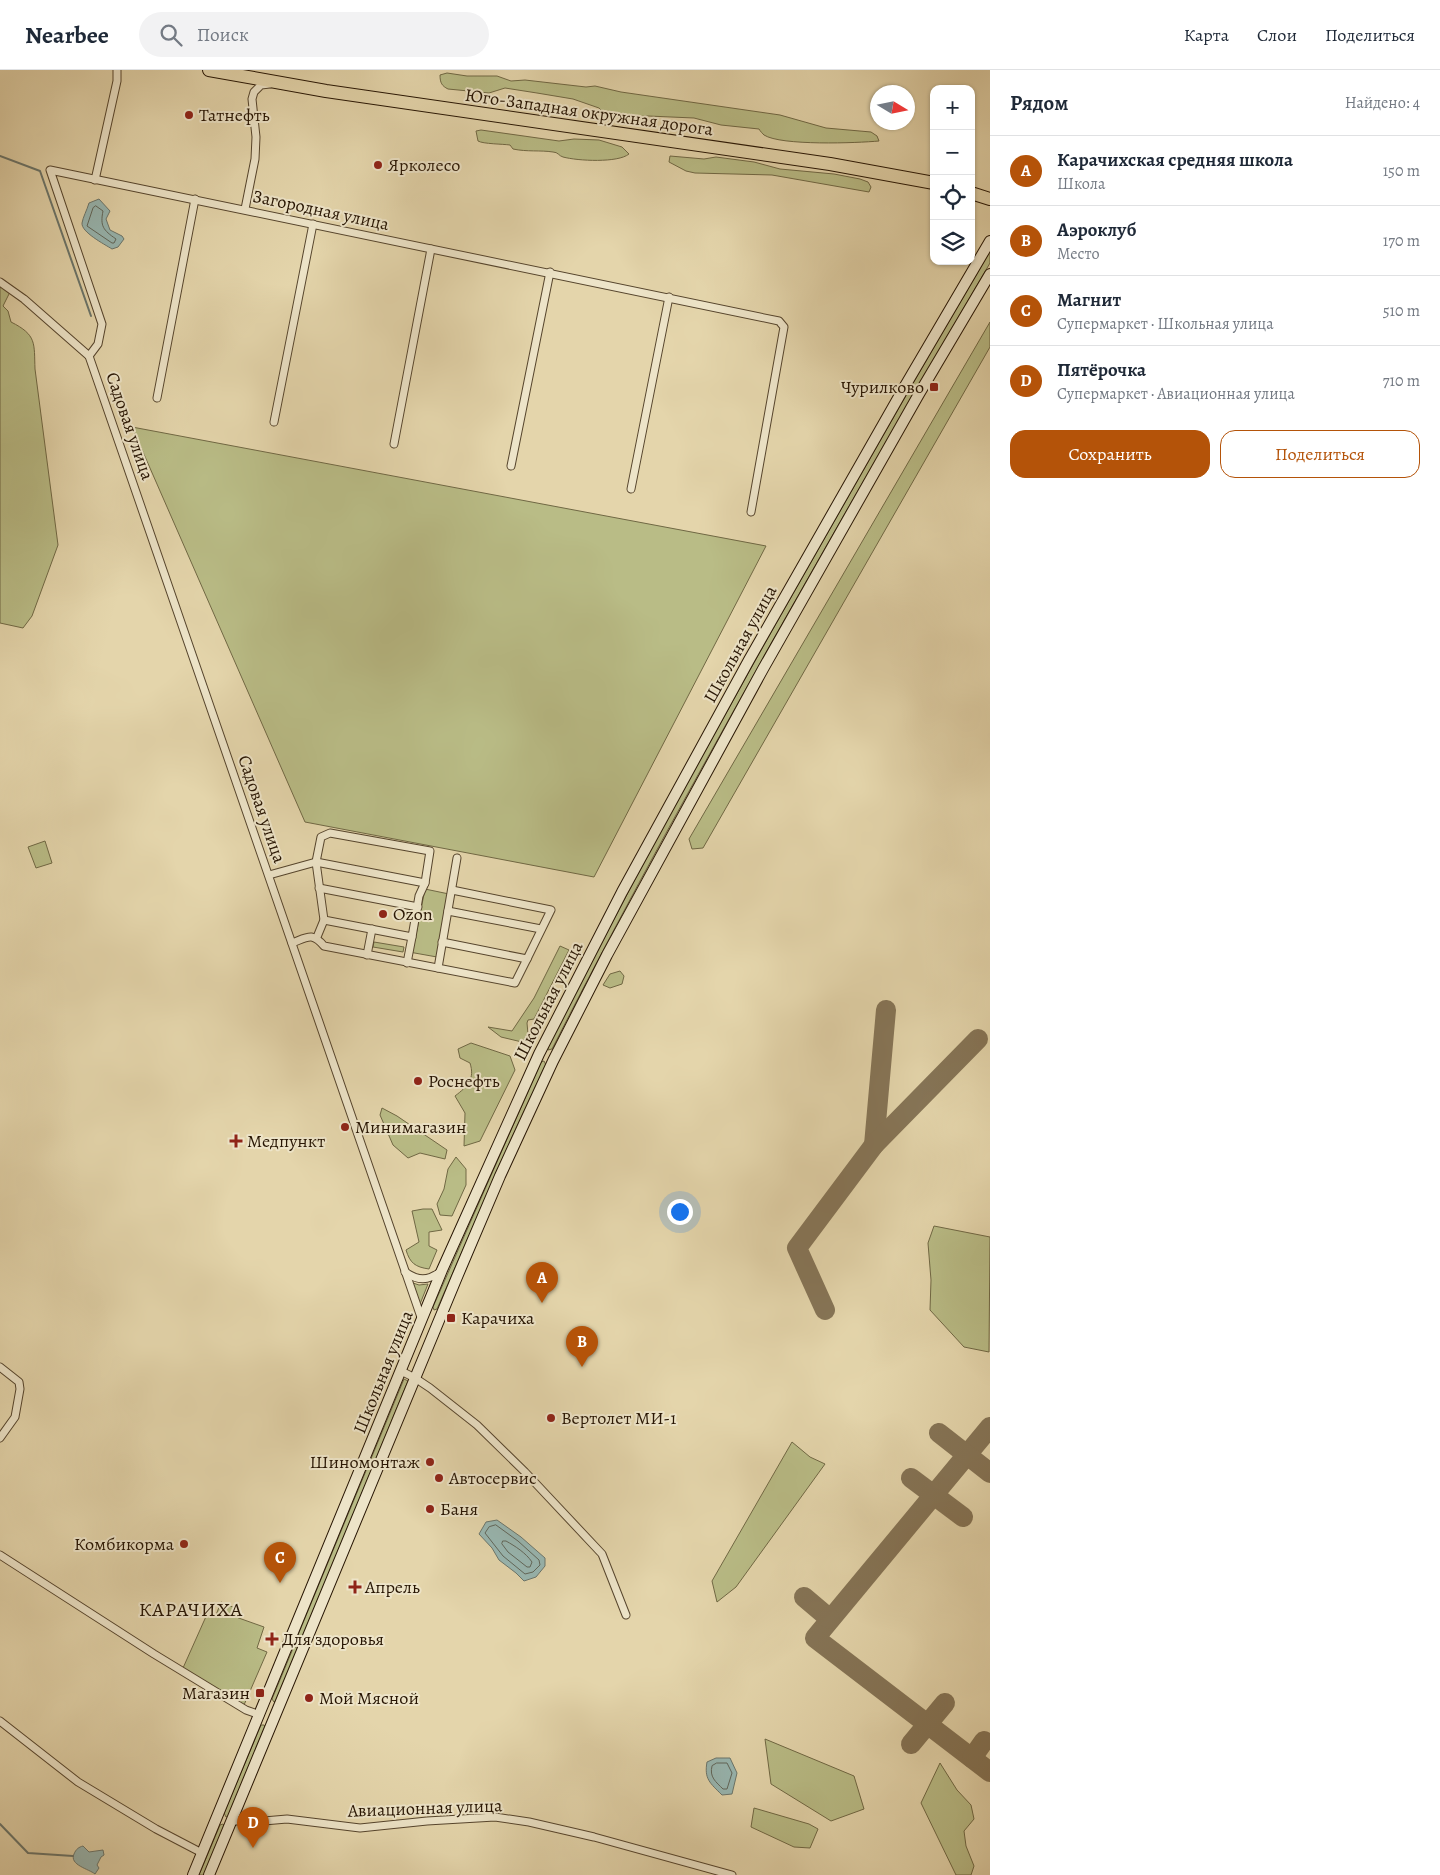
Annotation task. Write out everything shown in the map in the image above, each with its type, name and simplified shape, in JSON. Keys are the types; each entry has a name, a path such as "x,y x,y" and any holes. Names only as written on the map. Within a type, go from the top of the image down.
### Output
{"highway":[{"name":"Юго-Западная окружная дорога","path":"209,70 278,84 813,162 930,182"},
{"name":"Юго-Западная окружная дорога","path":"250,70 388,93 842,159 930,175"}],"main road":[{"name":"Школьная улица","path":"193,1875 442,1270 538,1054 622,892 749,660 990,241"},
{"name":"Школьная улица","path":"209,1875 436,1327 500,1176 553,1061 611,947 763,668 919,394 990,274"},
{"path":"538,1054 553,1061"},
{"path":"422,1320 436,1327"},
{"path":"260,1716 273,1721"},
{"path":"218,1816 232,1821"}],"street":[{"path":"95,180 117,82 117,70"},
{"path":"245,209 256,159 252,99 254,92 261,85 278,84"},
{"name":"Загородная улица","path":"89,356 98,344 102,324 50,170 550,272 779,321 784,327 751,512"},
{"path":"157,398 194,200"},
{"path":"274,422 313,224"},
{"path":"394,444 431,249"},
{"path":"511,466 550,272"},
{"path":"0,282 24,299 89,356"},
{"path":"631,490 669,297"},
{"name":"Садовая улица","path":"89,356 422,1320"},
{"path":"317,937 324,920 318,888 316,862 320,837 330,833 430,851 424,883 419,896 407,962"},
{"path":"438,968 457,858"},
{"path":"269,875 316,862 424,883"},
{"path":"318,888 418,907"},
{"path":"292,943 312,936 317,937 324,946 515,983 551,910 452,890"},
{"path":"448,911 541,929"},
{"path":"324,920 412,937"},
{"path":"367,955 372,929"},
{"path":"442,942 527,958"},
{"path":"405,1272 413,1278 425,1280 434,1277 442,1270"},
{"path":"0,1367 19,1382 20,1389 15,1417 0,1438"},
{"path":"401,1372 415,1378 430,1388 477,1425 525,1472 602,1554 626,1615"},
{"path":"0,1555 154,1654 246,1710 260,1716"},
{"path":"0,1721 78,1782 156,1829 202,1853"},
{"name":"Авиационная улица","path":"232,1821 255,1822 287,1819 360,1828 427,1821 495,1817 529,1822 594,1837 705,1872 732,1875"}],"green space":[{"path":"447,73 467,76 497,76 511,81 525,80 586,87 595,86 621,92 780,115 826,128 871,132 877,136 879,141 820,143 786,141 764,135 759,129 721,125 694,118 630,117 605,114 599,108 573,99 537,93 505,88 489,93 448,89 444,87 440,78 440,75"},
{"path":"481,130 559,141 574,139 599,140 622,147 629,154 616,159 588,160 570,158 555,152 518,150 513,149 510,145 478,141 476,131"},
{"path":"670,156 704,159 716,157 754,162 780,169 834,174 860,179 868,182 871,187 869,192 772,175 695,173 686,171 669,162"},
{"path":"990,251 990,263 759,666 639,884 552,1049 548,1050 603,939 660,832 883,435"},
{"path":"0,285 11,290 3,306 8,311 11,322 26,331 34,346 35,369 58,545 32,616 23,628 0,623"},
{"path":"990,322 990,347 703,848 692,849 689,839"},
{"path":"132,427 766,546 594,877 305,822"},
{"path":"45,841 52,863 36,868 28,847"},
{"path":"425,889 449,894 437,957 409,952 416,935"},
{"path":"374,942 404,947 403,952 373,947"},
{"path":"560,946 569,950 534,1019 528,1020 528,1034 522,1042 501,1037 488,1027 512,1031 534,998"},
{"path":"620,971 624,976 622,984 610,988 603,985 610,974"},
{"path":"471,1043 510,1056 515,1070 480,1141 464,1146 465,1113 455,1096 464,1089 472,1074 470,1063 460,1058 458,1049"},
{"path":"544,1061 546,1065 437,1309 434,1310 433,1307 541,1062"},
{"path":"382,1108 447,1150 445,1159 420,1153 408,1158 393,1145 380,1115"},
{"path":"456,1157 466,1169 466,1185 452,1216 440,1215 437,1204 444,1189 448,1169"},
{"path":"432,1209 442,1230 429,1232 429,1246 437,1250 429,1269 414,1264 406,1250 419,1242 412,1211"},
{"path":"934,1226 990,1237 989,1352 964,1347 930,1310 931,1280 928,1243"},
{"path":"413,1283 419,1285 428,1284 420,1304"},
{"path":"404,1379 408,1381 303,1637 298,1635"},
{"path":"792,1442 810,1457 825,1464 736,1587 717,1602 712,1581"},
{"path":"221,1602 235,1608 233,1616 264,1627 257,1648 267,1652 244,1705 183,1668 208,1612 216,1615"},
{"path":"294,1646 298,1649 277,1700 274,1702 272,1699"},
{"path":"261,1725 264,1725 266,1728 229,1816 226,1817 224,1813"},
{"path":"765,1739 854,1776 864,1809 831,1821 771,1784"},
{"path":"940,1763 957,1790 971,1805 974,1819 964,1831 966,1846 974,1866 971,1875 956,1875 921,1803"},
{"path":"754,1808 809,1824 818,1829 810,1848 794,1847 751,1827"},
{"path":"223,1824 225,1826 204,1875 199,1875 220,1825"}],"water":[{"path":"99,199 110,211 106,219 110,230 124,239 118,247 112,249 94,238 85,230 82,223 89,203"},
{"path":"497,1520 521,1537 545,1558 545,1566 536,1577 524,1581 499,1560 492,1548 479,1534 486,1522"},
{"path":"716,1758 730,1758 737,1773 732,1794 722,1795 707,1777 707,1762"},
{"path":"83,1846 89,1852 103,1850 104,1855 97,1865 99,1868 95,1874 74,1861 75,1852"}],"waterway":[{"path":"0,156 40,171 91,316"},
{"path":"0,1824 28,1853 73,1856"}],"taxiway":[{"path":"874,1145 886,1010"},
{"path":"825,1310 797,1248 874,1145 978,1039"},
{"path":"990,1427 815,1638 990,1772"},
{"path":"939,1433 990,1473"},
{"path":"911,1478 963,1517"},
{"path":"804,1597 830,1619"},
{"path":"911,1744 945,1703"},
{"path":"972,1758 984,1741"}],"place":[{"name":"Татнефть","path":"189,115"},
{"name":"Ярколесо","path":"378,165"},
{"name":"Чурилково","path":"934,387"},
{"name":"Ozon","path":"383,914"},
{"name":"Роснефть","path":"418,1081"},
{"name":"Минимагазин","path":"345,1127"},
{"name":"Медпункт","path":"236,1141"},
{"name":"Карачихская средняя школа","path":"542,1303"},
{"name":"Карачиха","path":"451,1318"},
{"name":"Аэроклуб","path":"582,1367"},
{"name":"Вертолет МИ-1","path":"551,1418"},
{"name":"Шиномонтаж","path":"430,1462"},
{"name":"Автосервис","path":"439,1478"},
{"name":"Баня","path":"430,1509"},
{"name":"Комбикорма","path":"184,1544"},
{"name":"Магнит","path":"280,1583"},
{"name":"Апрель","path":"355,1587"},
{"name":"Для здоровья","path":"272,1639"},
{"name":"Магазин","path":"260,1693"},
{"name":"Мой Мясной","path":"309,1698"},
{"name":"Пятёрочка","path":"253,1848"}],"district":[{"name":"КАРАЧИХА","path":"191,1609"}]}
